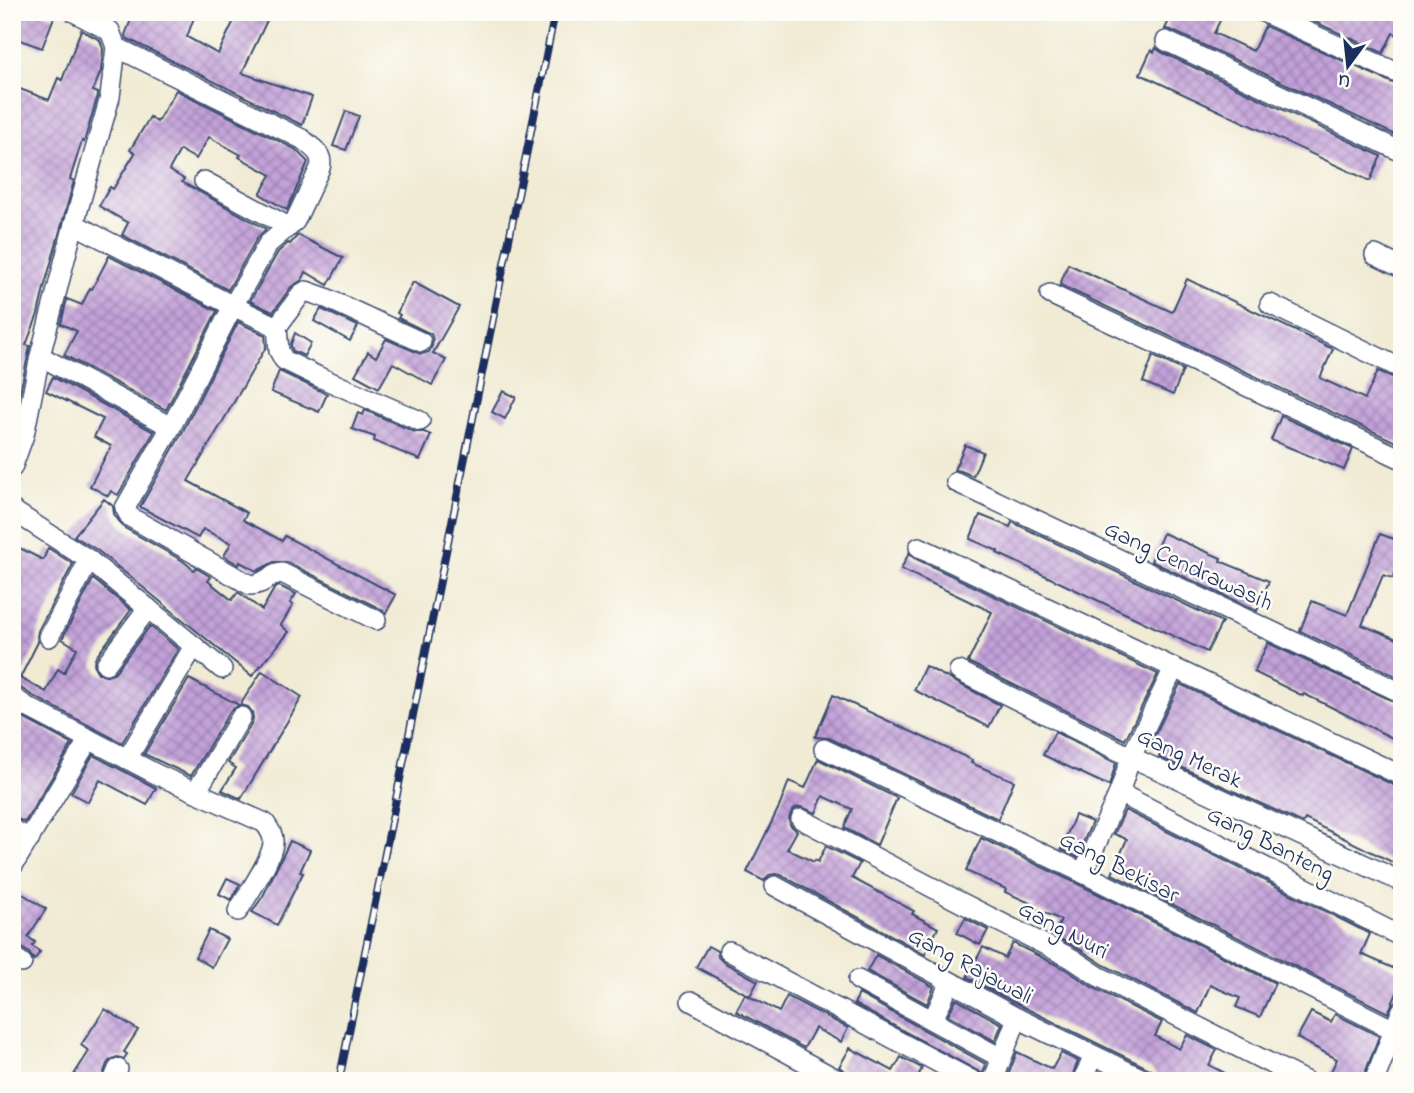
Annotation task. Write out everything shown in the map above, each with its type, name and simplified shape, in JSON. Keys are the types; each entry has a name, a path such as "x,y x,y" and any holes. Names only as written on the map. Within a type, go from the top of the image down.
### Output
{"street":[{"path":"74,12 113,30 302,139 320,154 322,160 295,221 268,244 233,306 172,428 125,508 130,517 250,585 263,584 277,573 282,573 376,620"},
{"path":"1263,12 1402,75"},
{"path":"12,468 24,435 40,356 110,97 113,30"},
{"path":"1166,41 1402,152"},
{"path":"204,181 289,227"},
{"path":"74,224 277,327"},
{"path":"1375,255 1402,268"},
{"path":"420,421 284,359 279,351 277,327 306,291 421,341"},
{"path":"1050,294 1402,459"},
{"path":"1270,304 1402,369"},
{"path":"40,356 172,428"},
{"name":"Gang Cendrawasih","path":"956,482 1402,693"},
{"path":"12,510 89,559 222,669"},
{"path":"919,547 1402,776"},
{"path":"49,637 89,559"},
{"path":"106,663 148,608"},
{"path":"127,759 194,646"},
{"path":"1083,873 1119,793 1131,757 1174,668"},
{"name":"Gang Merak","path":"960,671 1131,757 1402,881"},
{"path":"12,697 127,759 265,823 274,841 270,855 237,911"},
{"path":"196,792 241,717"},
{"path":"12,867 89,739"},
{"name":"Gang Bekisar","path":"824,748 1083,873 1394,1030"},
{"name":"Gang Banteng","path":"1119,793 1402,937"},
{"name":"Gang Nuri","path":"801,819 1071,958 1098,976 1305,1081"},
{"path":"12,829 30,839"},
{"name":"Gang Rajawali","path":"775,886 1017,1018 1147,1081"},
{"path":"729,951 973,1081"},
{"path":"858,980 1001,1058"},
{"path":"933,1020 950,982"},
{"path":"691,1001 839,1081"},
{"path":"1374,1081 1402,1010"},
{"path":"993,1081 1017,1018"},
{"path":"1082,1081 1094,1056"}],"building":[{"path":"12,12 42,12 54,17 42,48 12,37"},
{"path":"134,12 196,12 187,37 218,54 238,12 271,12 242,73 312,97 302,125 126,38"},
{"path":"1173,12 1224,12 1214,33 1253,51 1265,26 1402,87 1402,138 1165,29"},
{"path":"1293,12 1402,12 1402,36 1393,33 1383,53"},
{"path":"81,30 100,40 103,49 101,71 93,91 98,95 70,179 74,181 38,314 26,345 30,346 15,411 12,410 12,126 16,115 12,114 12,86 49,100 58,78 62,80"},
{"path":"1156,48 1381,156 1370,181 1140,74 1151,50 1154,52"},
{"path":"176,90 295,149 308,162 287,210 260,194 271,175 209,137 196,159 180,150 169,170 184,179 182,182 266,229 257,238 228,290 122,235 128,223 99,206 135,153 130,150 150,117 157,122"},
{"path":"346,111 359,116 346,150 333,146"},
{"path":"298,235 343,258 328,285 306,272 273,312 250,301 278,252"},
{"path":"109,256 217,311 166,410 64,355 77,331 61,324 67,299 82,305"},
{"path":"1068,264 1172,312 1187,279 1333,349 1320,378 1365,399 1378,371 1402,381 1402,445 1060,285"},
{"path":"413,282 459,307 433,353 446,360 432,385 393,363 379,388 355,375 368,352 376,357 386,339 421,354 429,352 432,346 431,334 398,318 400,315 397,313"},
{"path":"321,309 358,326 350,341 314,321"},
{"path":"238,322 265,335 266,347 188,481 247,513 243,520 282,541 285,536 396,595 386,613 287,562 274,562 257,571 240,562 239,565 224,556 231,543 203,529 198,538 140,507 182,433"},
{"path":"295,333 311,343 304,356 293,351 291,347"},
{"path":"1153,356 1183,370 1173,395 1143,382"},
{"path":"279,371 327,394 319,412 271,392"},
{"path":"53,377 154,432 118,495 111,491 108,496 90,486 111,446 94,437 103,419 46,391"},
{"path":"503,391 516,397 505,419 492,412"},
{"path":"365,410 415,432 431,435 420,460 374,441 375,437 352,429 358,413 363,415"},
{"path":"1281,416 1353,449 1344,470 1271,440"},
{"path":"965,445 983,452 973,476 954,470"},
{"path":"104,499 113,506 114,514 123,527 194,570 196,568 211,577 208,581 232,600 238,592 262,610 274,589 279,586 296,594 281,625 289,632 252,676 97,550 74,536"},
{"path":"980,515 1010,527 1012,522 1222,622 1207,652 970,539"},
{"path":"1163,533 1269,581 1257,611 1151,561"},
{"path":"1380,534 1402,542 1402,557 1393,578 1383,575 1362,625 1402,641 1402,679 1300,631 1312,601 1347,615"},
{"path":"12,544 43,560 48,548 73,564 38,631 38,642 20,678 46,692 58,669 64,673 77,648 62,639 93,579 131,610 96,657 94,662 98,673 105,676 115,672 150,626 178,649 122,743 12,685"},
{"path":"909,553 914,558 1158,674 1125,740 968,662 992,612 901,569"},
{"path":"1268,643 1402,705 1402,743 1254,672"},
{"path":"925,666 1000,705 989,727 914,690"},
{"path":"262,671 302,697 241,799 222,790 236,768 228,763 252,723 252,712 248,707 240,705"},
{"path":"189,679 239,705 230,711 191,776 144,754"},
{"path":"1180,684 1402,789 1402,867 1305,819 1303,823 1159,757 1162,751 1150,745"},
{"path":"833,695 972,760 971,763 1014,781 998,819 829,738 815,737"},
{"path":"12,712 72,744 25,822 12,817"},
{"path":"1055,732 1116,763 1109,786 1043,755"},
{"path":"93,755 156,788 147,805 100,780 88,802 71,793"},
{"path":"818,759 897,798 877,845 844,828 852,809 823,796 816,813 801,807 795,808 791,813 790,825 797,831 787,849 818,862 826,846 860,863 852,878 914,911 912,914 938,928 925,954 781,875 769,875 764,881 747,872 789,781 805,788"},
{"path":"1125,810 1370,934 1361,954 1402,972 1402,982 1388,1013 1112,874 1127,839 1114,834"},
{"path":"1075,815 1092,822 1077,857 1061,849"},
{"path":"981,838 1275,983 1260,1017 1236,1007 1240,998 1210,985 1198,1013 1054,936 1061,920 1005,892 1006,889 966,871"},
{"path":"290,841 310,850 300,872 303,873 277,925 252,912 263,896"},
{"path":"227,878 240,884 231,900 219,894"},
{"path":"12,887 46,909 28,937 35,942 32,946 40,952 34,960 29,953 12,944"},
{"path":"965,918 988,930 980,945 957,933"},
{"path":"209,930 227,939 212,967 195,957"},
{"path":"1013,943 1162,1022 1155,1036 1179,1049 1187,1035 1217,1050 1209,1065 1240,1081 1159,1081 1152,1070 967,977 983,947 1005,958"},
{"path":"708,946 717,951 723,962 758,981 750,996 696,967"},
{"path":"876,955 934,987 927,1004 867,971"},
{"path":"745,994 779,1012 787,996 848,1028 841,1042 815,1028 804,1048 736,1011"},
{"path":"859,994 986,1064 983,1074 854,1004"},
{"path":"956,999 1002,1024 995,1041 948,1015"},
{"path":"105,1009 138,1030 124,1052 127,1054 124,1059 117,1057 110,1060 101,1081 70,1081 89,1051 81,1045"},
{"path":"1311,1012 1331,1022 1335,1014 1379,1036 1362,1081 1326,1081 1337,1059 1297,1038"},
{"path":"850,1048 893,1071 901,1057 922,1068 916,1081 852,1081 850,1074 839,1067"},
{"path":"1017,1052 1052,1069 1061,1053 1078,1061 1070,1081 1006,1081"}],"railway":[{"path":"339,1081 555,12"}]}
